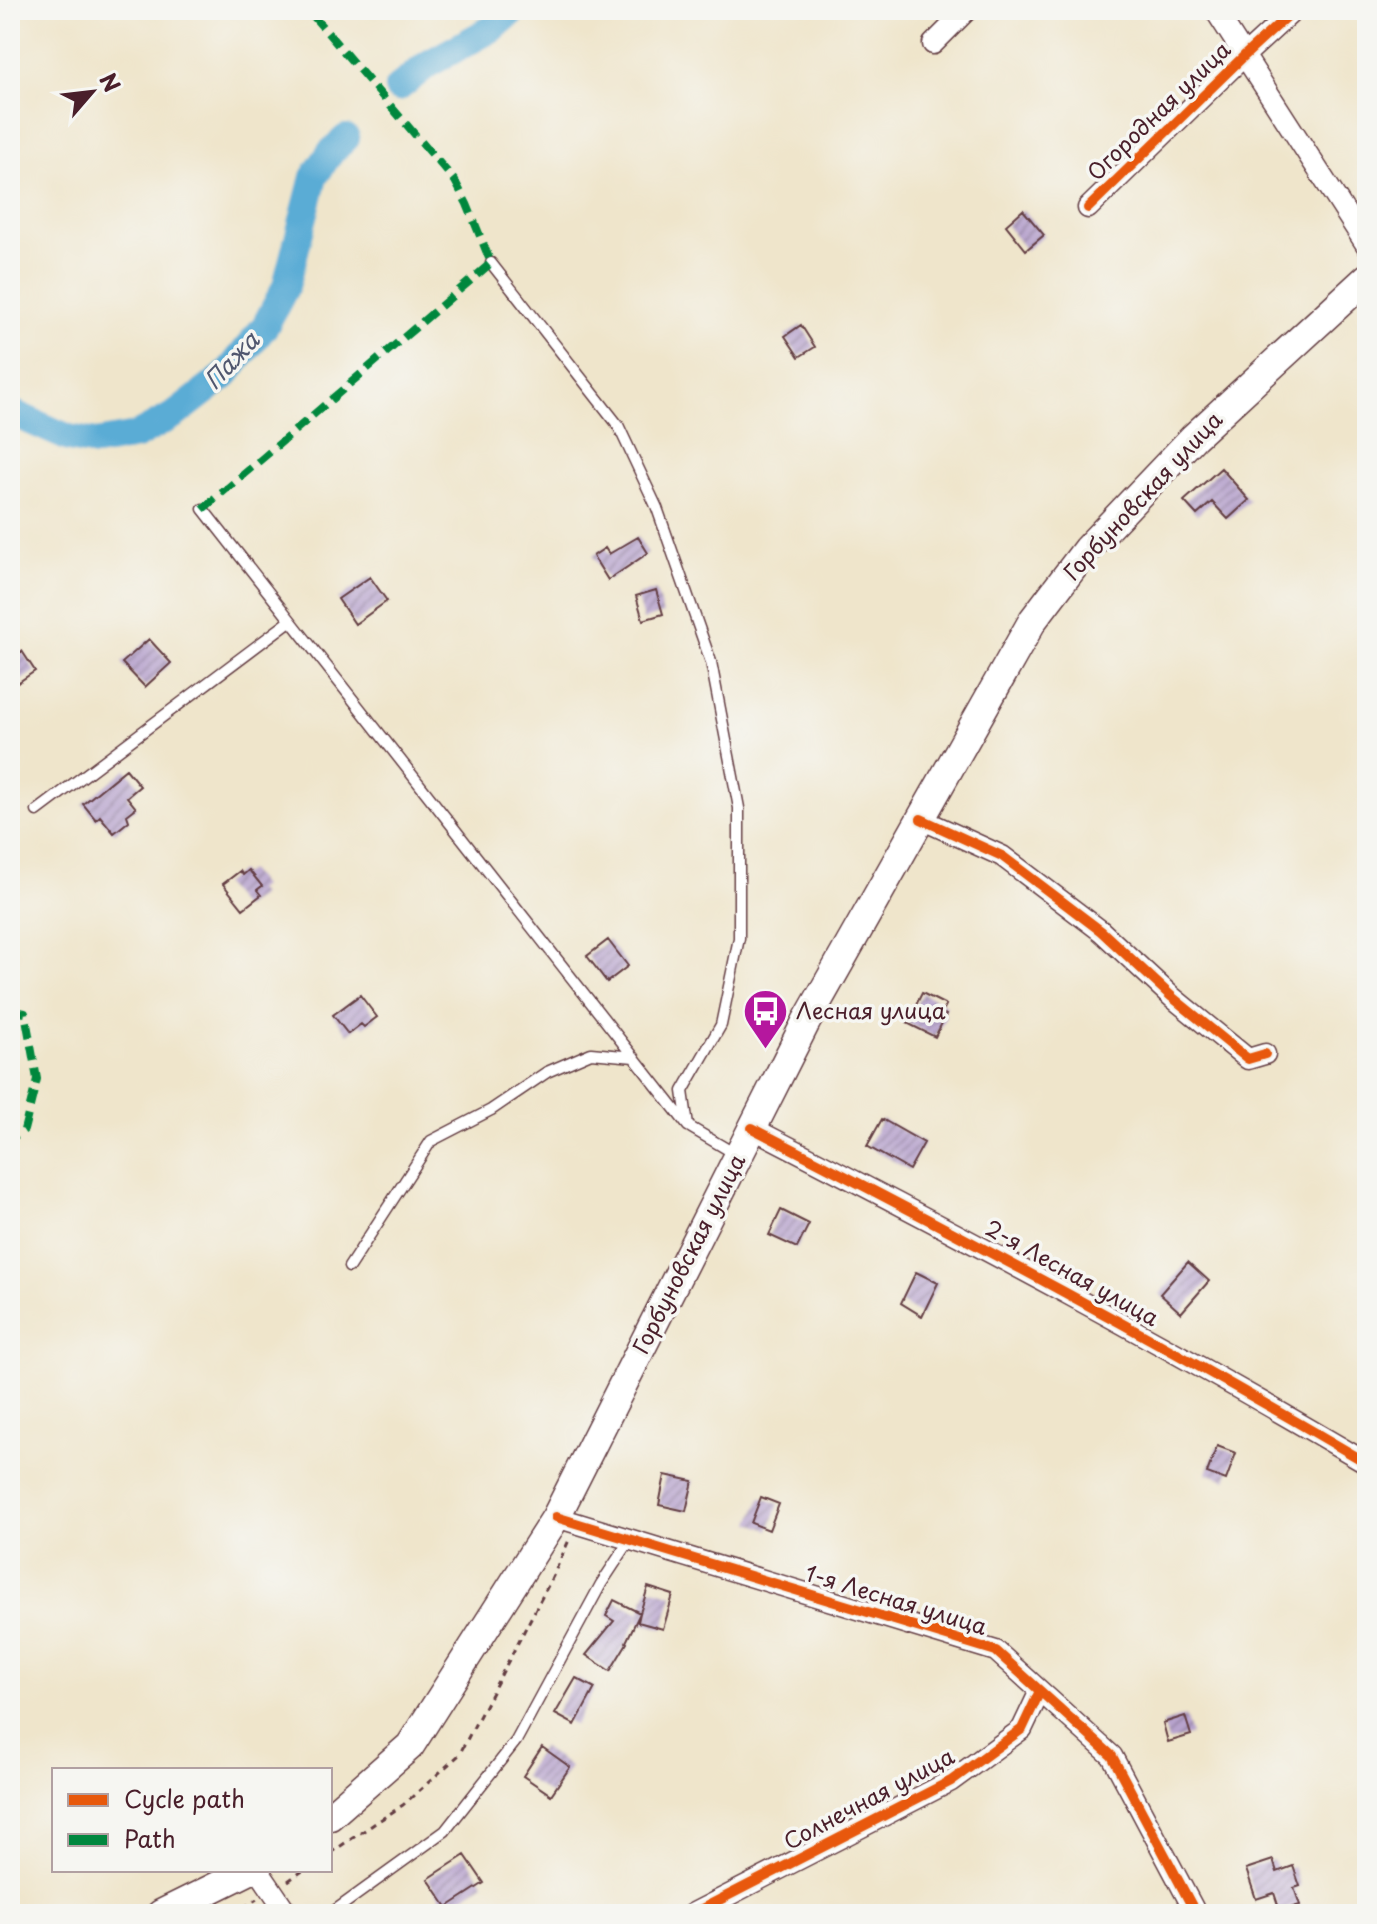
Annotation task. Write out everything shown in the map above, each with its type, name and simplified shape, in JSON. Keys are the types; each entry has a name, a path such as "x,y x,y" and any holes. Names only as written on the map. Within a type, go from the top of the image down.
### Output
{"main road":[{"name":"Горбуновская улица","path":"332,1814 410,1746 566,1520 752,1128 806,1022 1033,620 1087,549 1194,437 1367,278"},
{"path":"161,1914 246,1872"}],"street":[{"path":"933,44 967,10"},
{"path":"1215,10 1367,246"},
{"name":"Огородная улица","path":"1088,208 1294,10"},
{"path":"921,819 1002,856 1101,931 1172,997 1248,1059 1265,1054"},
{"name":"2-я Лесная улица","path":"752,1128 978,1245 1272,1406 1367,1463"},
{"name":"1-я Лесная улица","path":"566,1520 996,1651 1112,1756 1194,1914"},
{"name":"Солнечная улица","path":"692,1914 951,1781 1022,1729 1040,1691"},
{"path":"259,1872 288,1914"}],"lane":[{"path":"491,263 618,425 657,508 711,662 739,808 739,938 721,1025 683,1091 688,1126"},
{"path":"203,509 688,1126 739,1156"},
{"path":"37,811 290,621"},
{"path":"349,1267 431,1141 491,1110 547,1072 591,1053 634,1057"},
{"path":"330,1914 445,1831 454,1820 516,1741 601,1584 630,1540"}],"path":[{"path":"332,1852 403,1805 459,1755 553,1576 566,1520"}],"building":[{"path":"1023,210 1044,235 1026,250 1006,225"},
{"path":"801,325 815,347 799,357 785,336"},
{"path":"1221,468 1249,500 1228,519 1212,502 1197,515 1184,501"},
{"path":"638,537 648,553 608,580 593,556 605,548 609,554"},
{"path":"370,577 387,601 355,624 338,599"},
{"path":"656,590 663,614 643,620 636,596"},
{"path":"149,639 171,663 145,687 122,663"},
{"path":"22,651 35,671 10,688 10,660"},
{"path":"126,769 140,786 127,797 136,808 127,815 129,821 114,833 100,816 96,820 83,804"},
{"path":"249,870 262,886 257,890 261,895 243,909 223,884 240,871 243,875"},
{"path":"608,940 628,966 607,982 587,956"},
{"path":"922,993 946,1005 942,1013 946,1015 935,1037 907,1023"},
{"path":"360,995 377,1017 348,1034 333,1015"},
{"path":"882,1119 924,1143 909,1170 867,1146"},
{"path":"781,1210 809,1224 797,1248 769,1235"},
{"path":"1188,1262 1209,1281 1181,1313 1160,1294"},
{"path":"916,1272 938,1283 922,1316 901,1303"},
{"path":"1217,1446 1236,1453 1226,1480 1207,1473"},
{"path":"665,1475 693,1481 686,1511 659,1505"},
{"path":"761,1497 779,1504 769,1530 751,1523"},
{"path":"648,1587 673,1595 663,1629 638,1622"},
{"path":"614,1600 640,1613 610,1671 586,1655 614,1621 606,1616"},
{"path":"576,1678 595,1688 575,1725 555,1714"},
{"path":"1185,1716 1191,1735 1168,1742 1163,1723"},
{"path":"542,1747 570,1767 551,1795 523,1776"},
{"path":"465,1855 484,1883 447,1907 428,1879"},
{"path":"1273,1860 1277,1872 1293,1866 1300,1886 1294,1888 1300,1905 1280,1911 1274,1893 1256,1899 1246,1869"}],"waterway":[{"name":"Пажа","path":"398,88 428,64 493,28 514,10"},
{"name":"Пажа","path":"10,412 69,438 96,443 136,436 176,414 226,375 265,326 286,286 314,177 330,153 346,138"}],"marked path":[{"path":"203,509 491,263 455,181 308,10"},
{"path":"10,1010 25,1013 37,1079 24,1130 10,1139"}],"cycle path":[{"path":"1088,208 1294,10"},
{"path":"921,819 1002,856 1101,931 1172,997 1248,1059 1265,1054"},
{"path":"752,1128 1062,1291 1367,1463"},
{"path":"556,1517 996,1651 1112,1756 1194,1914"},
{"path":"692,1914 951,1781 1022,1729 1040,1691"}],"place":[{"name":"Лесная улица","path":"765,1050"}]}
